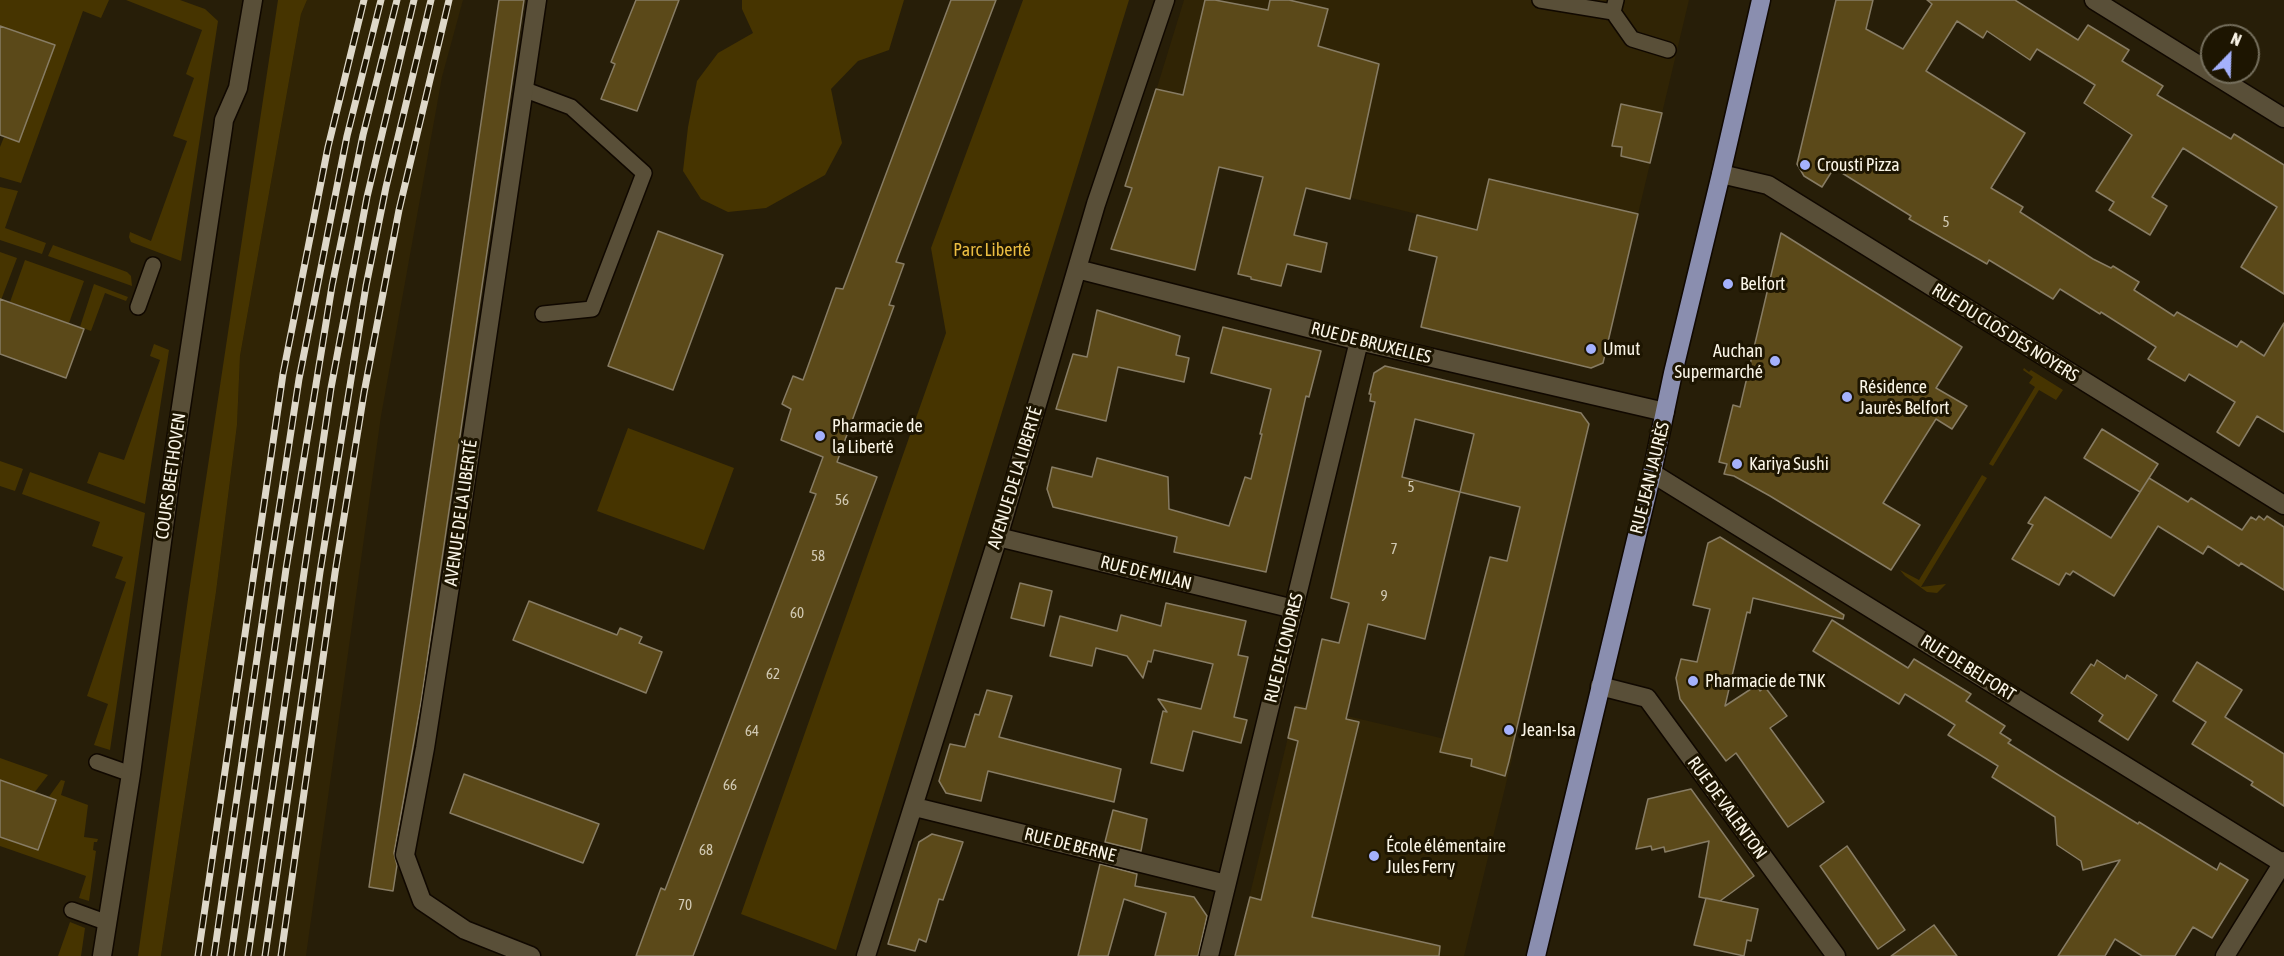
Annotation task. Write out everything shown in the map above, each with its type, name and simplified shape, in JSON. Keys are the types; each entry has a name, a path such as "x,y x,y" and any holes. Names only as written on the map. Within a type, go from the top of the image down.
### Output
{"main road":[{"name":"RUE JEAN JAURÈS","path":"1536,956 1652,472 1673,373 1722,174 1761,0"}],"street":[{"name":"COURS BEETHOVEN","path":"102,956 131,774 171,478 224,120 238,88 252,0"},
{"name":"AVENUE DE LA LIBERTÉ","path":"531,956 465,930 422,901 405,855 425,748 453,567 537,0"},
{"name":"AVENUE DE LA LIBERTÉ","path":"866,956 915,807 998,537 1096,204 1164,0"},
{"path":"2094,0 2284,118"},
{"name":"RUE DU CLOS DES NOYERS","path":"1722,174 1768,185 2284,505"},
{"name":"RUE DE BRUXELLES","path":"1077,269 1359,341 1665,412"},
{"name":"RUE DE LONDRES","path":"1209,956 1359,341"},
{"name":"RUE DE BELFORT","path":"1652,472 2284,863"},
{"name":"RUE DE MILAN","path":"998,537 1294,609"},
{"name":"RUE DE VALENTON","path":"1600,686 1647,698 1836,956"},
{"name":"RUE DE BERNE","path":"915,807 1226,884"},
{"path":"2225,956 2284,863"}],"lane":[{"path":"1540,0 1614,6 1632,39 1668,50"},
{"path":"523,89 571,107 644,173 592,309 543,315"},
{"path":"138,307 153,265"},
{"path":"97,762 131,774"},
{"path":"72,910 108,923"}],"shaded area":[{"path":"307,0 463,0 442,77 381,416 306,956 161,956 216,592 237,425 240,356 301,14"},
{"path":"1184,0 1689,0 1638,214 1489,179 1478,229 1139,146"},
{"name":"École élémentaire Jules Ferry","path":"1296,704 1513,755 1464,956 1235,956"}],"green space":[{"path":"0,0 109,0 101,18 83,11 21,183 0,177 0,147 4,137 19,142 54,46 0,26"},
{"path":"126,0 180,0 205,9 218,21 181,261 131,242 129,237 130,232 151,241 187,141 173,136 194,78 186,74 202,30"},
{"path":"278,0 307,0 301,14 240,356 237,425 216,592 161,956 138,956 189,592"},
{"path":"742,0 904,0 889,50 858,61 831,89 842,143 825,175 766,208 728,212 701,199 683,171 688,127 697,81 718,53 753,33 742,9"},
{"name":"Parc Liberté","path":"1023,0 1129,0 836,950 741,914 946,333 931,248"},
{"path":"0,187 18,191 5,228 46,243 42,254 0,240"},
{"path":"53,245 127,272 131,276 132,286 48,256"},
{"path":"0,252 17,258 1,300 0,299"},
{"path":"25,260 84,281 69,323 10,302"},
{"path":"94,284 128,297 126,301 105,293 91,331 80,327"},
{"path":"154,344 169,350 145,504 87,483 99,452 124,460 160,360 150,356"},
{"path":"2024,368 2063,390 2056,400 2039,390 1993,466 1989,464 2035,387 2029,383 2033,377 2023,370"},
{"path":"628,428 734,468 704,550 597,511"},
{"path":"0,461 23,469 15,491 0,486"},
{"path":"30,472 145,513 110,750 94,745 108,704 87,696 126,582 115,578 123,557 92,546 100,522 22,494"},
{"path":"1982,475 1987,478 1921,587 1946,584 1937,593 1927,592 1900,570 1919,580"},
{"path":"0,758 48,775 34,793 0,780"},
{"path":"61,780 65,781 61,795 88,805 84,837 98,839 94,842 93,850 96,851 89,901 79,898 86,876 0,846 0,837 38,850 55,801 48,798"},
{"path":"70,922 85,928 81,956 58,956"}],"building":[{"path":"499,0 524,0 421,702 394,853 397,865 393,891 369,887"},
{"path":"636,0 679,0 637,111 601,99 615,64 611,62"},
{"path":"951,0 996,0 896,262 904,264 889,305 894,306 837,462 877,477 693,956 636,956 661,888 665,890 816,494 810,492 823,457 781,440 791,409 782,404 793,376 803,380 836,288 843,289"},
{"path":"1205,0 1268,10 1270,0 1289,0 1328,9 1318,46 1379,64 1350,199 1306,188 1294,235 1327,243 1321,272 1287,264 1281,286 1238,274 1263,177 1219,167 1195,270 1111,249 1132,188 1125,186 1156,89 1183,95"},
{"path":"1836,0 1873,0 1866,29 1903,49 1932,4 1927,0 2015,0 2078,40 2088,25 2129,50 2122,61 2163,86 2157,95 2231,139 2234,134 2284,165 2284,294 2241,267 2277,207 2183,148 2152,197 2167,206 2150,235 2109,210 2114,202 2096,191 2132,135 2084,103 2095,85 2037,49 2030,60 1987,31 1983,38 1957,21 1926,71 2025,133 1991,188 2023,207 2020,212 2093,259 2111,268 2113,266 2139,282 2134,290 2174,316 2177,312 2237,347 2241,341 2264,356 2284,323 2284,432 2257,416 2239,446 2217,432 2235,402 2189,374 2185,381 2148,359 2156,347 2101,312 2100,314 2060,289 2053,299 1989,260 1987,264 1909,219 1911,216 1834,168 1822,187 1804,176 1797,164"},
{"path":"0,26 55,45 19,142 0,135"},
{"path":"1621,104 1662,113 1650,163 1621,156 1622,147 1612,146"},
{"path":"1489,179 1638,214 1603,363 1591,368 1421,327 1437,257 1409,250 1417,215 1477,230"},
{"path":"658,231 723,255 673,390 608,366"},
{"name":"Résidence Jaurès Belfort","path":"1781,233 1962,347 1936,388 1967,406 1952,429 1936,419 1883,503 1920,525 1891,570 1770,496 1734,476 1724,474 1727,464 1719,462 1733,405 1740,407"},
{"path":"0,299 84,329 66,378 0,354"},
{"path":"1097,310 1180,336 1176,355 1189,358 1184,382 1118,367 1106,421 1056,409 1073,354 1087,357"},
{"path":"1223,327 1321,351 1309,397 1306,396 1266,572 1174,552 1177,537 1053,507 1047,489 1052,467 1092,477 1097,458 1168,477 1169,509 1229,526 1245,477 1251,479 1271,389 1211,373"},
{"path":"1385,366 1581,413 1589,424 1509,761 1505,776 1471,766 1472,759 1440,752 1490,557 1507,561 1520,507 1460,492 1425,639 1368,624 1346,719 1359,722 1312,917 1440,946 1439,956 1235,956 1250,897 1261,900 1298,741 1288,738 1295,707 1306,709 1322,639 1339,643 1349,603 1331,598 1375,402 1370,401 1371,394 1369,394 1374,373","holes":["1415,419 1474,434 1460,492 1402,477"]},
{"path":"2102,429 2158,464 2140,492 2084,458"},
{"path":"2149,478 2188,502 2191,498 2242,530 2251,517 2256,520 2259,516 2264,520 2267,516 2284,527 2284,590 2241,563 2239,566 2208,546 2203,554 2158,526 2114,596 2073,571 2070,575 2066,573 2059,585 2012,559 2033,525 2028,523 2045,497 2111,538"},
{"path":"1720,537 1844,615 1843,619 1753,598 1750,613 1747,612 1725,706 1757,685 1760,691 1765,687 1787,716 1770,728 1824,802 1788,827 1736,753 1726,761 1680,699 1676,678 1681,659 1697,662 1710,609 1693,605 1708,543"},
{"path":"1020,583 1052,591 1044,626 1011,618"},
{"path":"529,601 617,635 620,628 642,637 639,643 662,652 646,693 513,640"},
{"path":"1166,603 1246,621 1238,655 1248,657 1234,717 1247,720 1241,743 1193,731 1183,771 1151,763 1163,711 1167,712 1158,699 1201,709 1213,664 1154,650 1143,678 1127,656 1096,648 1092,666 1050,656 1060,616 1117,631 1121,615 1161,626"},
{"path":"1832,620 1908,668 1914,659 1971,694 1966,701 2005,726 2000,733 2011,740 2008,743 2060,776 2217,870 2220,863 2248,880 2212,938 2193,927 2175,956 2142,956 2115,939 2105,956 2058,956 2120,860 2083,870 2081,861 2057,845 2055,817 1992,777 1998,766 1948,735 1955,725 1905,694 1899,704 1813,651"},
{"path":"2097,660 2125,679 2127,675 2157,695 2128,740 2099,721 2103,715 2071,693 2091,664 2094,666"},
{"path":"2197,662 2242,690 2225,717 2284,754 2284,806 2251,785 2253,782 2192,744 2206,722 2173,701"},
{"path":"987,690 1012,696 999,737 1121,769 1114,802 988,771 981,801 946,793 939,781 950,744 965,747 975,714 979,715"},
{"path":"464,774 599,824 583,863 450,813"},
{"path":"0,780 56,800 38,850 0,837"},
{"path":"1691,789 1754,876 1720,901 1699,897 1709,841 1665,852 1664,847 1652,850 1651,846 1636,849 1648,799"},
{"path":"1113,810 1147,819 1141,851 1105,842"},
{"path":"932,834 963,842 943,900 939,899 926,942 919,939 915,951 888,944 919,842"},
{"path":"1847,846 1905,930 1878,949 1820,866"},
{"path":"1100,864 1137,874 1135,886 1194,897 1207,916 1198,956 1155,956 1166,913 1124,899 1108,956 1078,956"},
{"path":"1706,898 1758,909 1751,941 1747,940 1744,956 1694,945"},
{"path":"1934,925 1957,956 1891,956"}],"railway":[{"path":"198,956 283,374 328,147 364,0"},
{"path":"214,956 299,379 347,136 381,0"},
{"path":"231,956 286,569 332,286 363,135 397,0"},
{"path":"248,956 331,388 367,197 414,0"},
{"path":"265,956 320,572 366,286 386,187 431,0"},
{"path":"281,956 335,573 364,393 399,210 449,0"}],"place":[{"name":"Crousti Pizza","path":"1805,165"},
{"name":"Belfort","path":"1728,284"},
{"name":"Umut","path":"1591,349"},
{"name":"Auchan Supermarché","path":"1775,361"},
{"name":"Résidence Jaurès Belfort","path":"1847,397"},
{"name":"Pharmacie de la Liberté","path":"820,436"},
{"name":"Kariya Sushi","path":"1737,464"},
{"name":"Pharmacie de TNK","path":"1693,681"},
{"name":"Jean-Isa","path":"1509,730"},
{"name":"École élémentaire Jules Ferry","path":"1374,856"}]}
